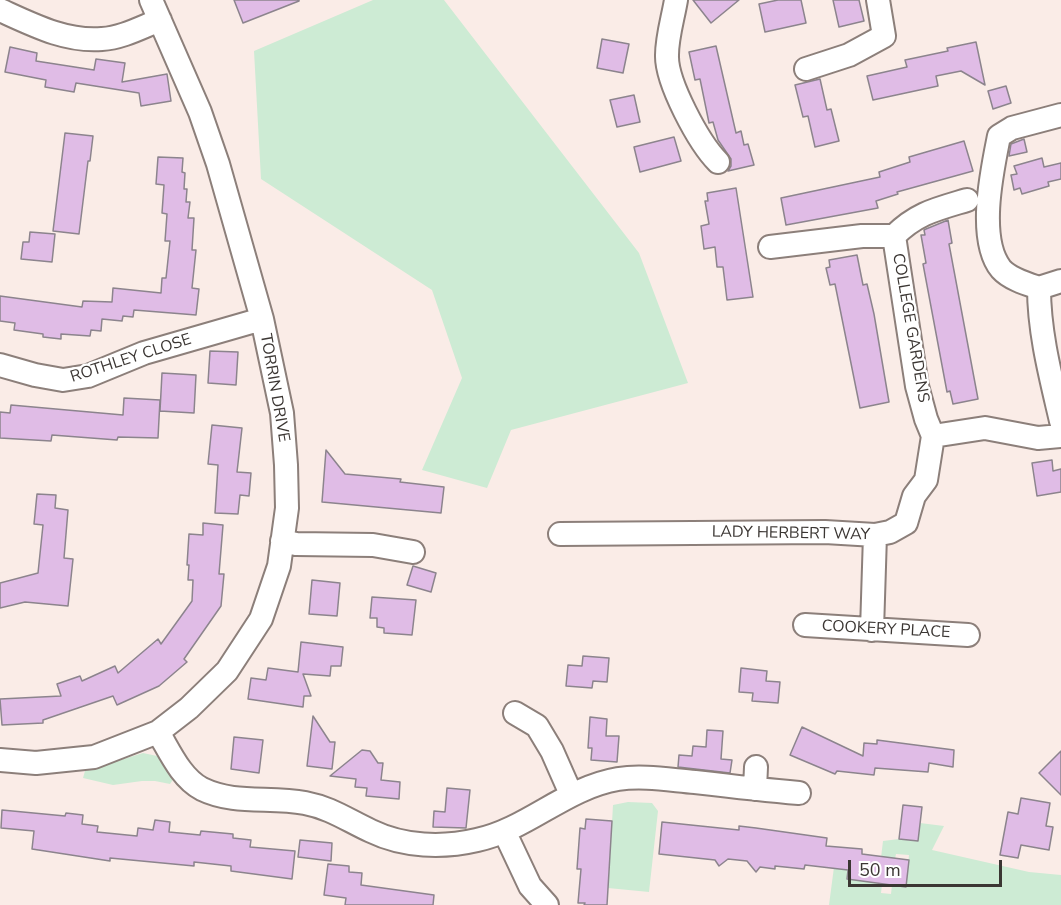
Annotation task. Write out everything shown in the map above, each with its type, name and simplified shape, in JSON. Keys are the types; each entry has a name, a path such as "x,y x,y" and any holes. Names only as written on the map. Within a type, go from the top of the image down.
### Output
{"street":[{"path":"676,0 667,56 680,99 707,151 718,162"},
{"path":"806,69 849,55 884,36 878,0"},
{"path":"0,10 44,30 79,40 104,39 128,33 155,10"},
{"name":"TORRIN DRIVE","path":"0,760 36,764 94,757 158,732 189,708 227,671 261,619 279,566 287,508 282,413 262,319 201,111 155,10"},
{"path":"1061,115 1012,128 999,136 990,189 988,231 994,255 1002,270 1018,280 1039,288 1061,281"},
{"path":"894,236 906,224 924,213 967,200"},
{"name":"COLLEGE GARDENS","path":"770,247 862,236 894,236 917,386 933,436"},
{"path":"1039,288 1042,332 1061,421"},
{"name":"ROTHLEY CLOSE","path":"0,365 35,375 63,380 71,379 88,376 144,353 262,319"},
{"path":"933,436 985,428 1038,438 1061,436"},
{"name":"LADY HERBERT WAY","path":"560,534 825,532 875,536 890,532 906,523 914,496 926,480 933,436"},
{"path":"872,630 875,536"},
{"path":"282,542 373,545 413,552"},
{"name":"COOKERY PLACE","path":"805,625 968,635"},
{"path":"516,713 544,720 552,751 571,794"},
{"path":"158,732 186,777 201,788 221,796 243,800 300,802 324,807 372,832 396,840 423,844 450,846 505,833 571,794 590,786 619,779 756,778 798,793"},
{"path":"505,833 530,886 547,905"}],"green space":[{"path":"373,0 444,0 639,253 688,383 511,430 487,488 422,470 462,378 432,290 261,179 254,51"},
{"path":"143,753 157,756 174,778 170,784 142,781 113,785 83,778 85,771"},
{"path":"628,802 652,803 658,811 649,892 608,888 602,854 578,853 579,848 611,840 613,805"},
{"path":"920,823 944,826 932,850 1029,872 1061,875 1061,905 829,905 834,867 848,869 847,879 873,882 881,858 883,841 899,839 917,841","holes":["896,854 909,855 906,887 892,885 891,894 881,893 885,858 895,859"]}],"building":[{"path":"234,0 299,0 299,1 243,23"},
{"path":"693,0 739,0 711,23"},
{"path":"778,0 801,0 806,23 765,32 759,4"},
{"path":"833,0 859,0 864,21 839,27"},
{"path":"602,39 629,44 623,73 597,68"},
{"path":"976,42 985,85 961,71 936,76 938,86 873,100 867,76 907,67 905,60 948,51 947,48"},
{"path":"716,46 736,133 741,131 744,145 748,144 754,165 728,171 731,159 718,140 713,122 709,123 700,79 695,80 689,52"},
{"path":"10,47 37,53 36,61 94,70 96,59 125,63 122,82 167,74 171,101 141,106 139,93 76,83 74,92 45,87 46,80 5,72"},
{"path":"820,79 827,110 831,109 839,141 815,147 808,116 803,117 795,85"},
{"path":"1006,86 1011,103 993,109 988,91"},
{"path":"634,95 640,122 617,127 610,100"},
{"path":"65,133 93,136 79,234 53,231"},
{"path":"674,137 681,161 640,172 634,147"},
{"path":"1024,139 1027,152 1009,156 1011,144"},
{"path":"964,141 973,171 897,192 898,194 876,201 878,208 786,225 781,198 880,177 879,172 910,162 909,157"},
{"path":"158,157 183,158 182,172 185,173 186,202 190,202 188,218 194,218 192,250 196,250 192,288 199,289 196,315 134,310 133,317 123,316 122,321 102,319 101,331 91,330 90,336 61,334 61,339 14,330 15,323 0,321 0,296 82,307 83,301 112,302 113,288 161,293 162,278 166,278 170,241 165,241 167,214 162,213 164,185 156,184"},
{"path":"1042,158 1044,167 1061,163 1061,179 1048,182 1049,186 1022,194 1020,188 1014,190 1011,175 1017,174 1014,166"},
{"path":"736,188 753,297 727,300 723,267 717,267 715,247 704,249 701,226 709,224 705,201 708,201 707,193"},
{"path":"948,220 952,243 949,244 978,399 953,404 950,391 947,392 923,264 926,263 921,235 925,235 924,230"},
{"path":"30,232 55,234 52,262 21,259 23,242 29,242"},
{"path":"857,255 863,285 867,284 874,314 889,402 860,408 835,284 830,285 826,268 830,267 829,260"},
{"path":"210,351 238,352 236,385 208,383"},
{"path":"162,373 196,375 194,413 160,411"},
{"path":"124,398 160,400 158,438 118,437 117,440 52,435 51,441 0,438 0,412 10,413 11,405 123,415"},
{"path":"212,425 242,428 237,472 251,473 249,496 240,495 238,514 215,513 218,465 208,464"},
{"path":"326,450 345,474 401,479 400,482 444,487 441,513 322,502"},
{"path":"1052,460 1053,471 1061,469 1061,492 1037,496 1032,463"},
{"path":"37,494 56,495 55,508 68,510 64,558 73,559 68,606 25,602 0,608 0,583 38,573 43,525 34,524"},
{"path":"203,523 223,525 219,574 224,574 221,606 184,659 187,662 159,686 117,705 113,696 43,720 43,723 2,725 0,699 61,696 57,684 80,676 82,681 115,666 118,673 158,639 161,644 192,601 193,580 188,580 189,565 187,565 189,534 203,535"},
{"path":"413,566 436,573 431,592 407,585"},
{"path":"312,580 340,583 337,616 309,614"},
{"path":"372,597 416,600 412,635 384,633 384,628 377,627 377,618 370,618"},
{"path":"301,642 343,647 341,666 331,666 330,676 303,674 311,696 304,696 303,707 248,699 251,678 266,680 268,668 298,672"},
{"path":"583,656 609,658 607,682 593,681 592,688 566,686 568,665 582,666"},
{"path":"741,668 767,671 766,681 780,682 778,703 752,701 753,693 739,692"},
{"path":"313,716 330,742 335,742 332,769 307,766"},
{"path":"590,717 607,719 606,736 619,736 617,762 591,760 592,748 588,748"},
{"path":"802,727 863,756 864,743 877,744 877,740 954,750 953,767 929,763 928,772 875,768 874,775 837,771 835,774 790,755"},
{"path":"707,730 723,731 721,759 732,760 730,773 678,767 679,755 692,756 693,746 706,747"},
{"path":"234,737 263,740 259,773 231,769"},
{"path":"362,750 370,751 378,763 383,763 381,780 400,782 399,799 366,796 367,788 355,787 356,779 330,776"},
{"path":"1061,751 1061,795 1039,773"},
{"path":"447,788 470,790 466,828 433,827 434,811 445,812"},
{"path":"1021,798 1050,803 1046,826 1053,827 1049,850 1021,845 1018,858 1000,855 1008,812 1018,814"},
{"path":"903,805 922,807 918,841 899,839"},
{"path":"2,810 65,816 66,813 83,815 82,824 98,826 97,832 137,836 138,828 153,830 155,820 170,822 169,832 200,835 201,831 233,834 233,838 251,840 250,847 295,851 292,879 231,871 231,866 194,862 194,866 110,858 110,861 32,849 34,831 1,828"},
{"path":"586,819 612,821 607,905 578,903 581,869 577,869 580,828 585,829"},
{"path":"662,822 739,830 739,826 827,838 826,846 862,849 862,854 909,860 906,887 847,879 848,870 805,865 804,869 760,867 756,872 747,861 728,859 719,866 715,860 659,854"},
{"path":"300,840 332,843 331,861 298,857"},
{"path":"328,864 349,866 349,872 362,873 361,885 434,895 433,905 345,905 346,898 324,895"}]}
